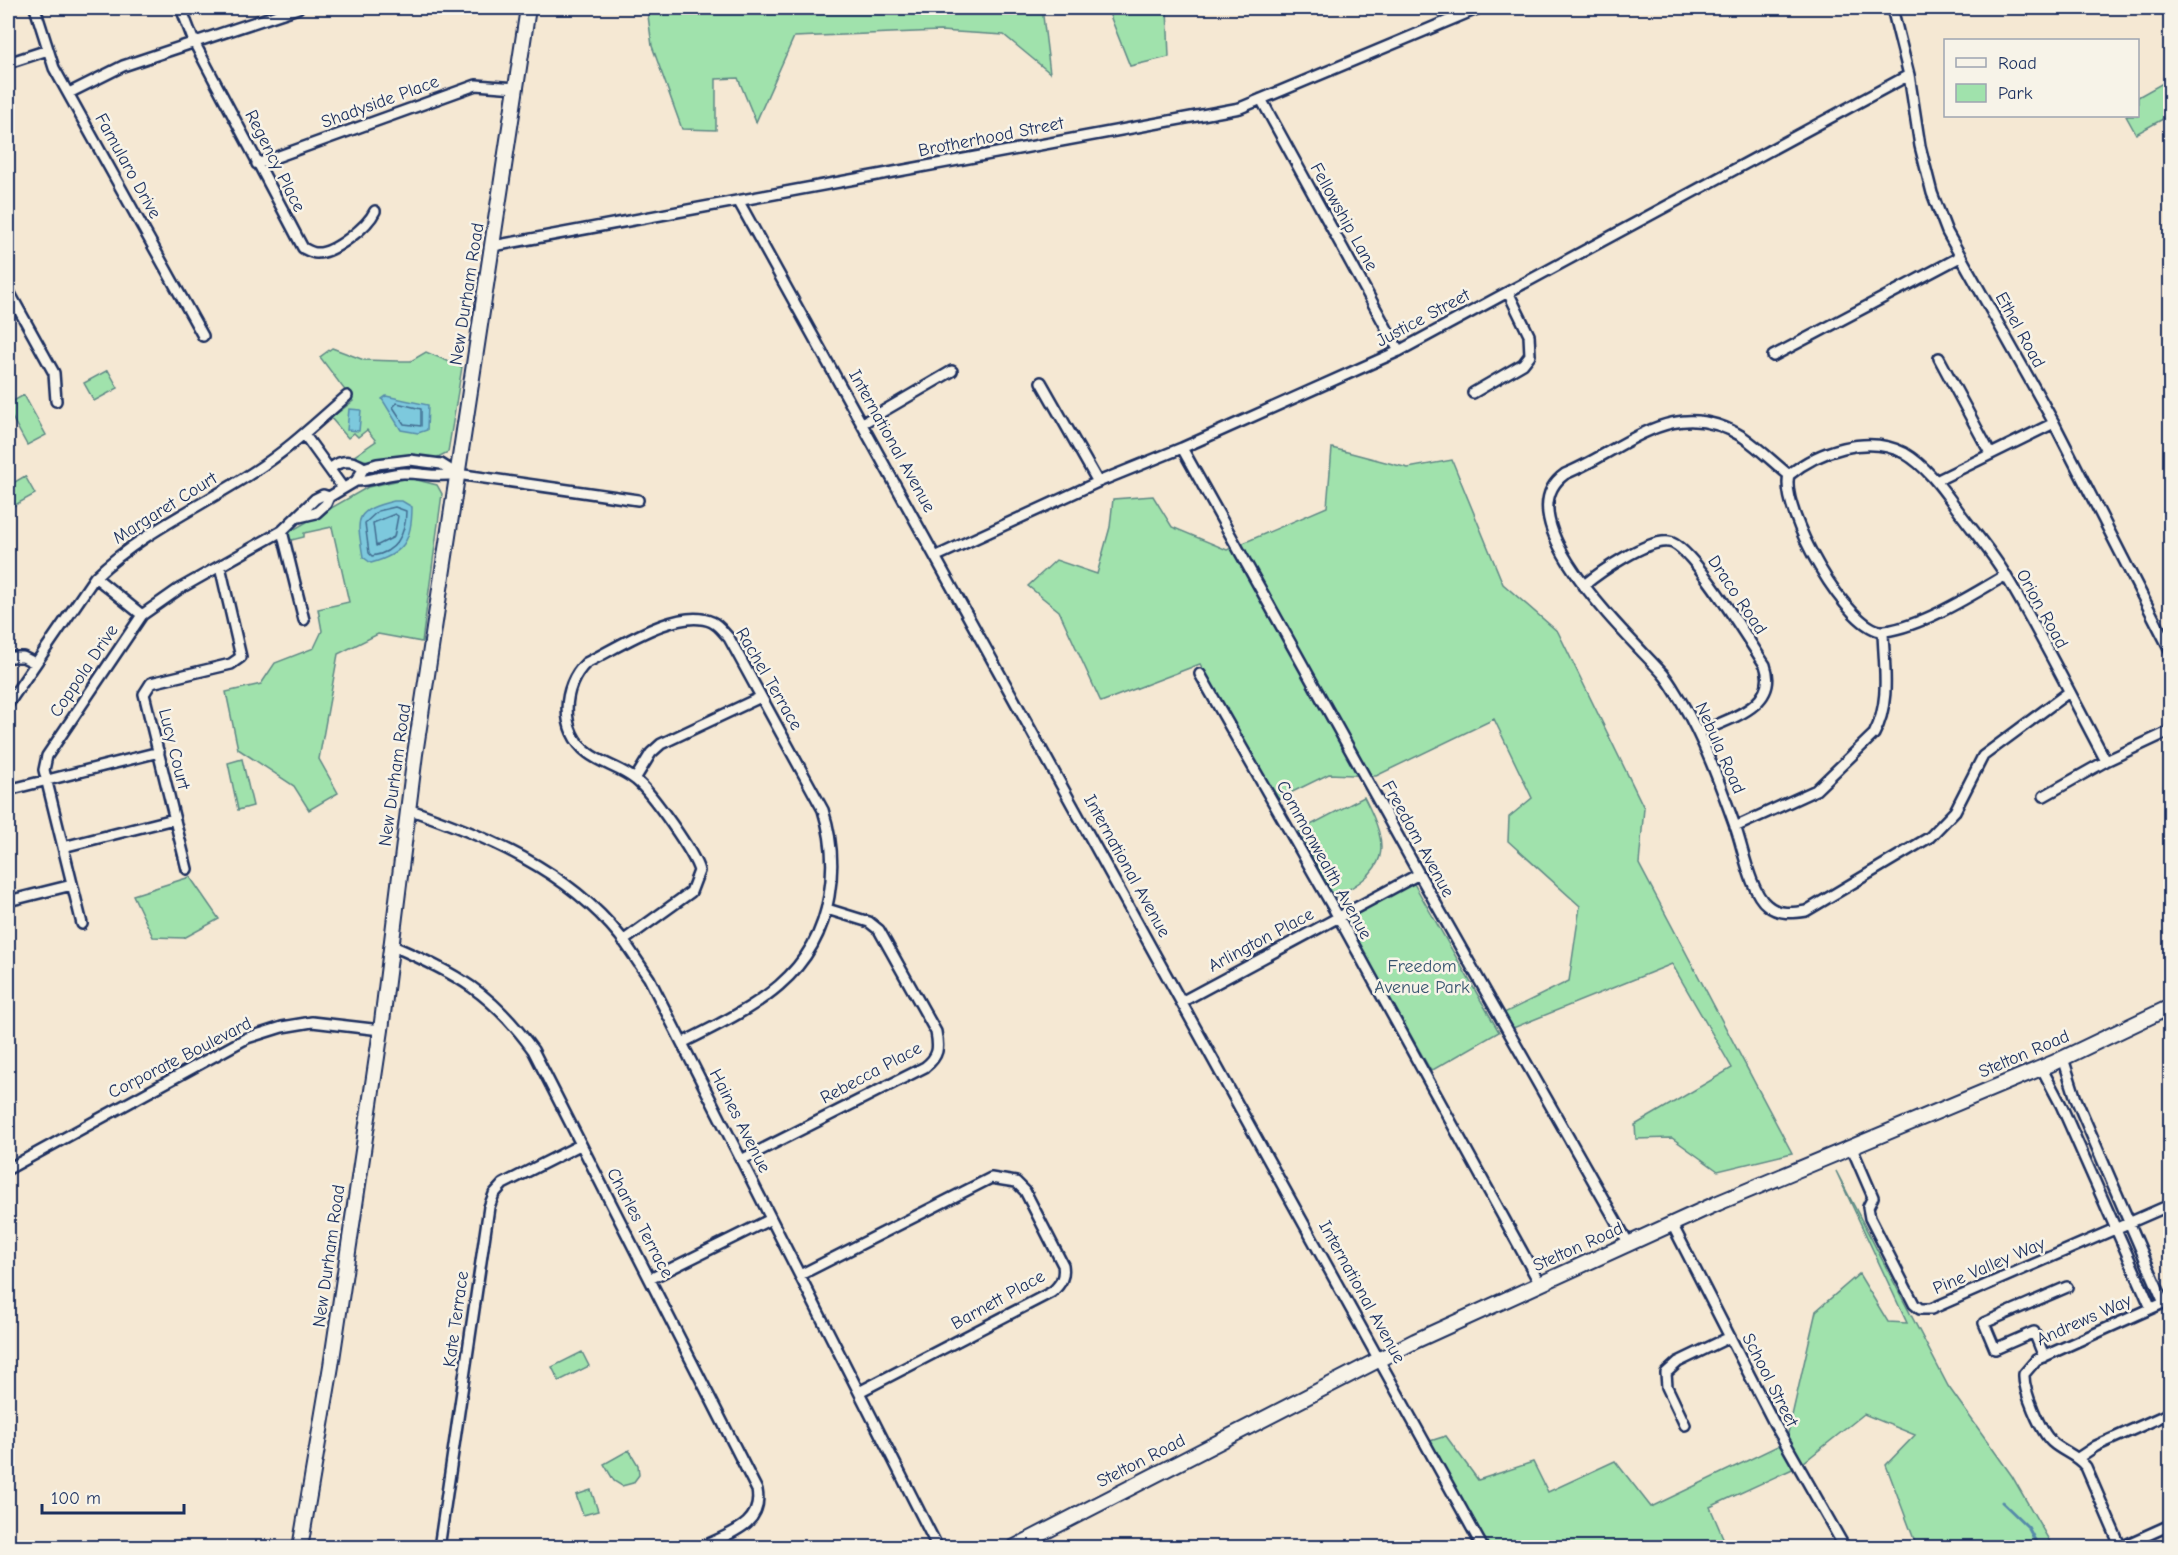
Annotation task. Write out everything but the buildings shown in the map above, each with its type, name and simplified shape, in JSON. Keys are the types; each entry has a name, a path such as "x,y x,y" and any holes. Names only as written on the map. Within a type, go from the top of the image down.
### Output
{"main road":[{"name":"New Durham Road","path":"300,1548 331,1366 381,1030 408,809 528,8"},
{"name":"Stelton Road","path":"1013,1548 1380,1359 1540,1284 1851,1146 2062,1058 2170,1007"}],"street":[{"name":"Famularo Drive","path":"35,8 54,68 203,336"},
{"name":"Regency Place","path":"181,8 194,42 297,240 310,252 325,252 364,228 375,211"},
{"path":"69,93 123,66 298,8"},
{"name":"Brotherhood Street","path":"493,246 1240,108 1479,8"},
{"name":"Ethel Road","path":"1892,8 1909,75 1920,146 1932,193 1960,257 2054,423 2170,650"},
{"path":"8,63 48,50"},
{"name":"Justice Street","path":"937,556 1098,482 1182,448 1399,351 1909,75"},
{"name":"Shadyside Place","path":"257,164 476,85 516,88"},
{"name":"Fellowship Lane","path":"1261,99 1399,351"},
{"name":"International Avenue","path":"739,202 1183,1001 1483,1548"},
{"path":"1773,356 1960,257"},
{"path":"8,290 54,373 56,401"},
{"path":"1473,393 1523,364 1530,355 1529,335 1508,292"},
{"path":"1939,358 1990,453"},
{"path":"863,423 952,371"},
{"path":"1041,382 1098,482"},
{"name":"Margaret Court","path":"8,704 95,577 141,538 257,470 304,434 347,396"},
{"name":"Nebula Road","path":"1789,475 1743,437 1696,420 1684,419 1664,423 1565,474 1557,480 1552,489 1549,514 1561,554 1583,586 1666,677 1698,733 1736,827 1760,897 1775,910 1785,913 1806,911 1930,837 1955,811 1983,756 2069,692"},
{"path":"1936,481 2054,423"},
{"path":"304,434 331,468 343,488"},
{"name":"Orion Road","path":"1789,475 1798,468 1845,448 1874,445 1903,453 1936,481 2006,575 2106,760"},
{"name":"Freedom Avenue","path":"1182,448 1419,874 1629,1244"},
{"path":"356,481 364,468 410,460 441,464 457,474 638,500"},
{"path":"331,468 343,461 358,464 364,468"},
{"name":"Coppola Drive","path":"82,924 46,780 44,763 142,615 179,589 282,531 299,517 306,506 323,495 329,497 356,481 368,481 404,473 438,478 457,474"},
{"path":"1789,475 1787,491 1799,529 1813,558 1858,618 1882,632 1941,611 2006,575"},
{"path":"282,531 304,620"},
{"name":"Draco Road","path":"1583,586 1608,567 1662,542 1679,546 1696,564 1765,665 1769,682 1764,696 1755,705 1698,733"},
{"name":"Lucy Court","path":"187,869 145,700 147,688 156,681 231,664 241,657 220,566"},
{"path":"95,577 142,615"},
{"name":"Rachel Terrace","path":"623,941 691,892 699,871 688,847 634,779 587,752 576,739 570,724 567,696 577,672 586,663 668,622 697,617 714,622 729,638 823,810 830,830 832,882 827,909 816,942 801,965 782,983 734,1017 682,1043"},
{"path":"1736,827 1816,790 1874,734 1880,723 1886,696 1882,632"},
{"path":"8,657 23,657 35,663"},
{"name":"Commonwealth Avenue","path":"1200,674 1339,918 1540,1284"},
{"path":"634,779 651,753 662,744 762,697"},
{"path":"2044,796 2106,760 2170,731"},
{"path":"8,790 159,752"},
{"name":"Haines Avenue","path":"408,809 471,830 508,847 548,872 585,901 623,941 649,978 938,1548"},
{"path":"63,848 174,819"},
{"name":"Arlington Place","path":"1183,1001 1419,874"},
{"path":"8,901 72,885"},
{"name":"Rebecca Place","path":"741,1160 925,1067 936,1058 939,1048 936,1032 879,930 869,922 827,909"},
{"name":"Charles Terrace","path":"393,946 461,978 494,1002 511,1020 532,1050 650,1279 758,1497 756,1514 748,1523 700,1548"},
{"name":"Corporate Boulevard","path":"8,1168 247,1038 282,1027 312,1022 381,1030"},
{"path":"2062,1058 2076,1099 2129,1223 2167,1302"},
{"path":"2041,1067 2061,1105 2151,1308"},
{"name":"Kate Terrace","path":"440,1548 489,1207 494,1194 503,1184 580,1144"},
{"name":"Pine Valley Way","path":"1851,1146 1873,1197 1868,1207 1870,1218 1914,1304 1920,1309 1938,1306 2170,1204"},
{"name":"Barnett Place","path":"800,1275 991,1178 1016,1182 1024,1191 1058,1254 1065,1274 1061,1284 1053,1292 859,1392"},
{"path":"650,1279 771,1220"},
{"name":"School Street","path":"1672,1224 1774,1424 1845,1548"},
{"path":"2044,1357 2034,1332 1995,1349 1984,1323 2067,1287"},
{"name":"Andrews Way","path":"2167,1302 2044,1357 2026,1368 2025,1385 2050,1440 2078,1458 2086,1467 2121,1547 2170,1525"},
{"path":"1685,1425 1667,1387 1666,1373 1678,1362 1730,1337"},
{"path":"2078,1458 2096,1446 2170,1413"}],"green space":[{"path":"647,8 1042,8 1050,73 1004,35 940,31 794,37 756,122 738,78 716,79 716,130 682,129 652,46"},
{"path":"1107,8 1167,8 1169,57 1130,66"},
{"path":"2170,79 2170,115 2136,134 2127,117 2139,117 2139,96"},
{"path":"332,348 364,360 411,361 426,352 462,367 448,452 432,460 398,457 372,462 353,457 376,441 367,430 358,437 354,433 348,438 331,418 353,401 320,357"},
{"path":"108,370 118,388 94,401 84,383"},
{"path":"24,395 46,435 27,445 8,410 8,404"},
{"path":"1332,448 1408,468 1452,460 1503,584 1558,632 1644,808 1639,864 1792,1153 1718,1171 1672,1138 1636,1139 1635,1125 1732,1068 1672,964 1508,1030 1500,1015 1569,981 1580,906 1508,841 1509,817 1532,798 1494,719 1376,776 1329,774 1276,800 1200,664 1101,702 1059,611 1028,586 1056,560 1097,574 1110,527 1113,499 1153,496 1172,527 1227,550 1327,507"},
{"path":"408,464 434,467 437,470 407,468 370,474 371,470"},
{"path":"25,476 35,494 8,509 8,486"},
{"path":"409,478 437,485 442,494 422,642 378,634 338,654 319,759 338,793 309,810 294,786 238,749 226,692 261,684 275,663 314,648 322,631 318,609 349,602 332,527 304,533 304,537 292,540 288,537 291,531 368,487"},
{"path":"242,759 253,806 238,810 228,763"},
{"path":"1364,797 1379,832 1380,857 1365,878 1333,898 1299,831"},
{"path":"190,877 219,919 184,938 153,937 133,895"},
{"name":"Freedom Avenue Park","path":"1413,882 1499,1032 1431,1071 1346,920"},
{"path":"1836,1171 1948,1386 2012,1476 2053,1547 1952,1548 1953,1544 1915,1542 1886,1465 1915,1435 1864,1414 1799,1466 1710,1507 1724,1540 1709,1547 1490,1547 1424,1443 1446,1436 1478,1480 1533,1462 1548,1492 1615,1461 1651,1507 1786,1442 1816,1311 1859,1274 1888,1322 1907,1323"},
{"path":"582,1352 589,1366 559,1381 552,1367"},
{"path":"629,1450 638,1465 639,1475 633,1483 622,1486 614,1481 604,1464"},
{"path":"591,1490 598,1511 583,1515 576,1495"}],"water":[{"path":"386,396 428,405 427,430 418,433 401,430 382,399"},
{"path":"349,409 361,410 359,431 347,430"},
{"path":"394,501 402,501 412,507 408,537 404,544 391,555 371,563 363,557 359,534 360,518 371,509"}],"waterway":[{"path":"2002,1502 2028,1527 2039,1548"}]}
